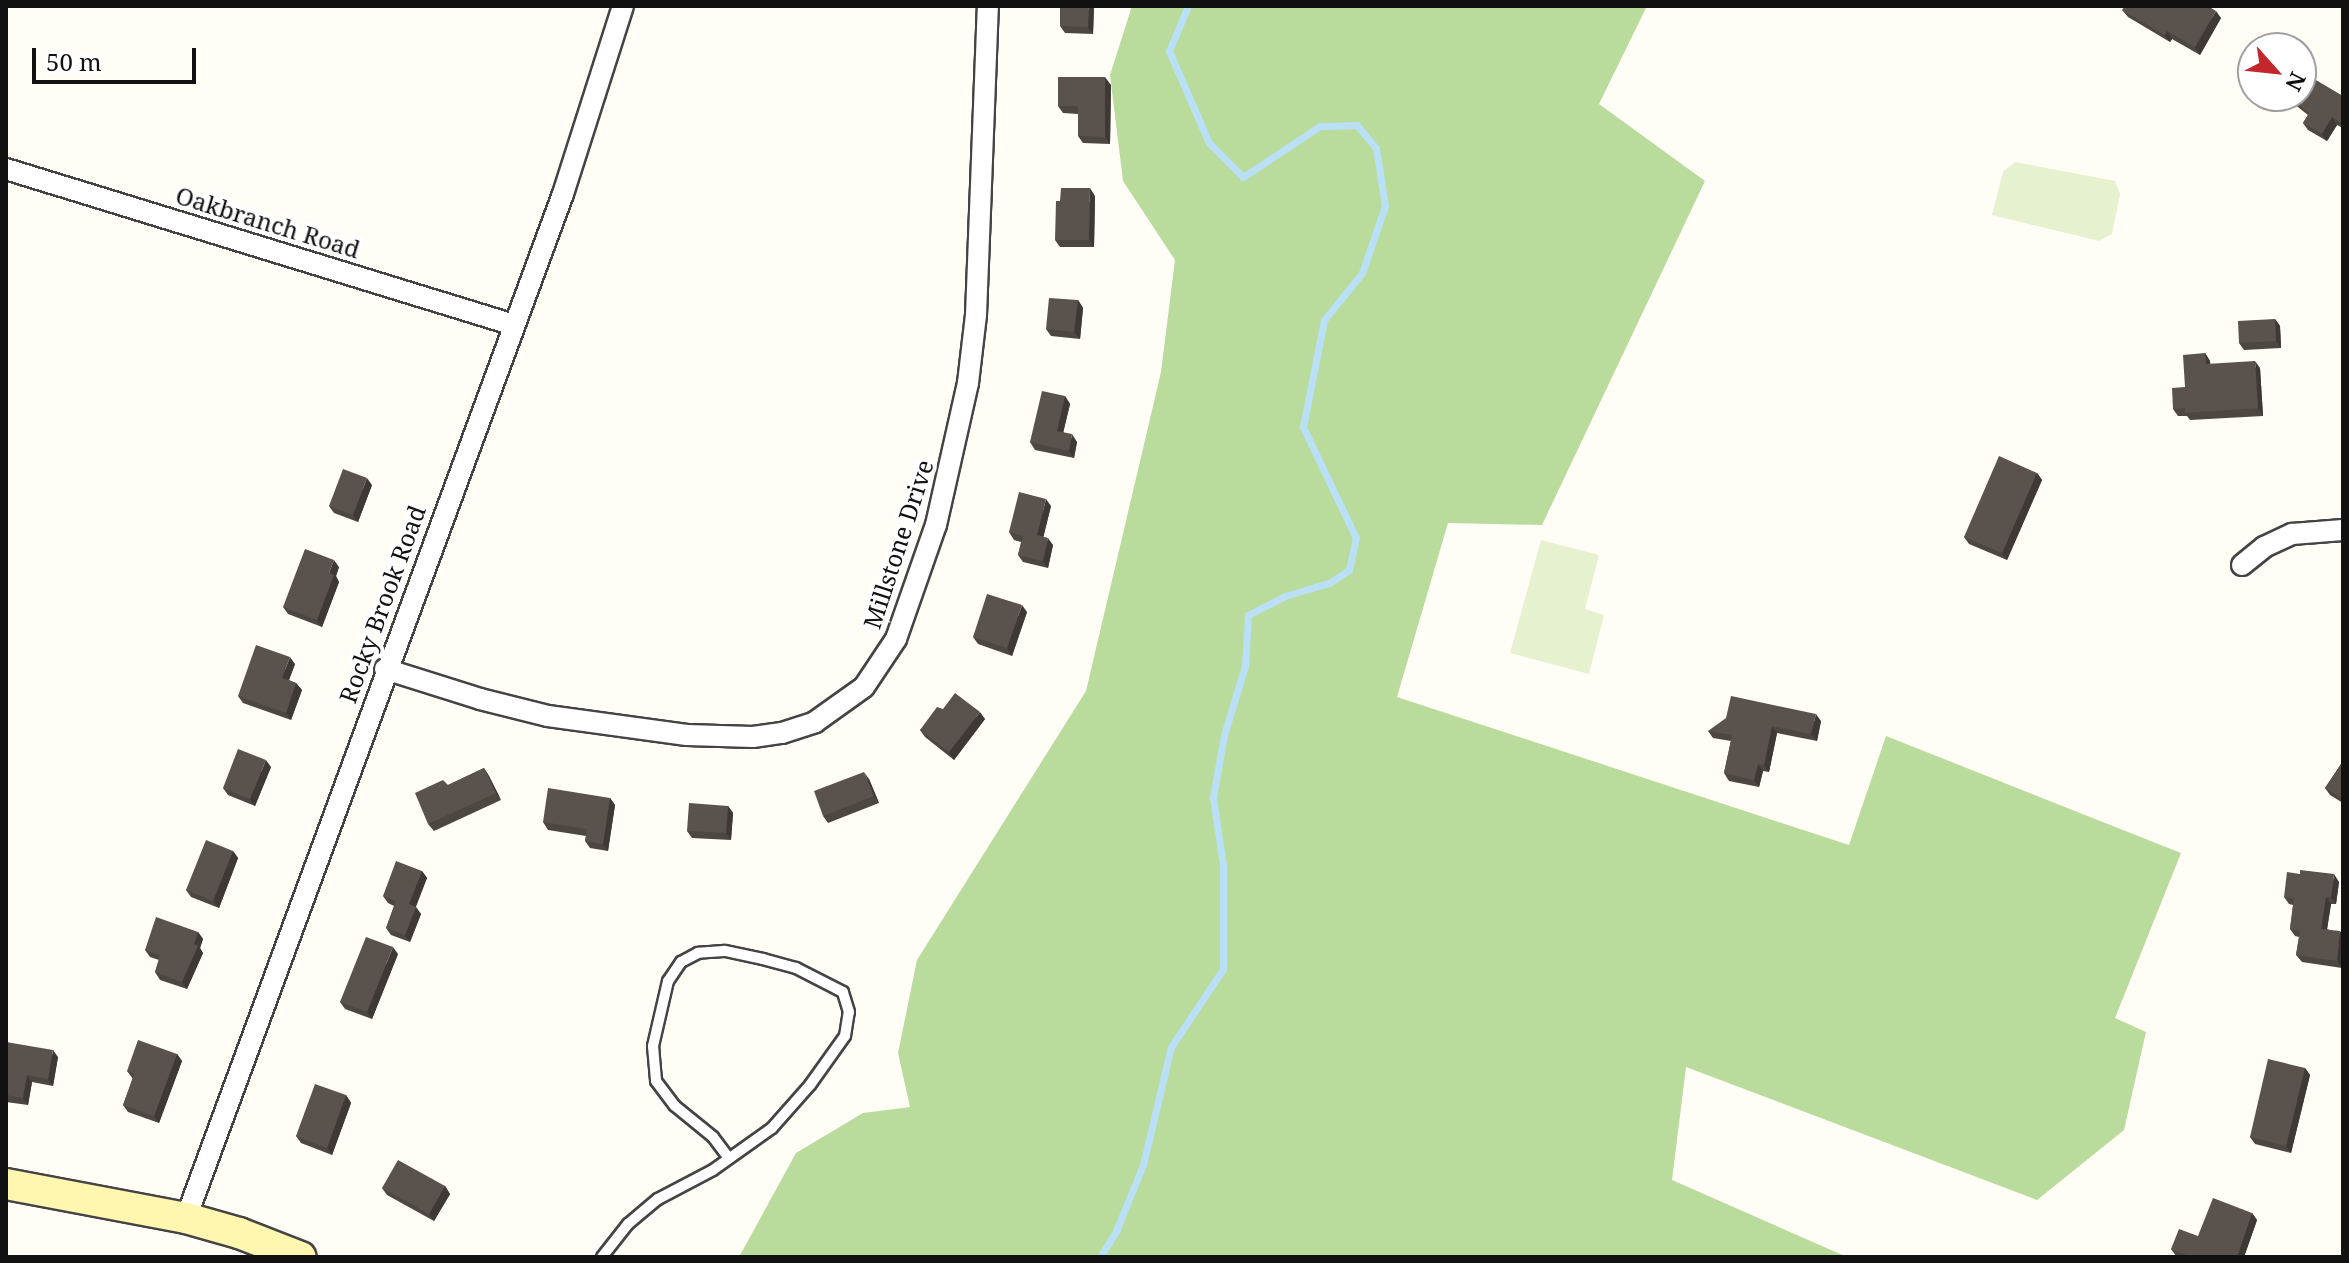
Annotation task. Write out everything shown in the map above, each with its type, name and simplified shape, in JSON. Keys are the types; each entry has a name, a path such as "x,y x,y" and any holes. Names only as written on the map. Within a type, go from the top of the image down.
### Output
{"street":[{"name":"Rocky Brook Road","path":"186,1218 385,669 563,194 623,6"},
{"name":"Millstone Drive","path":"385,669 480,699 548,716 687,735 753,737 782,733 815,722 864,687 896,639 936,525 968,383 976,315 988,6"},
{"name":"Oakbranch Road","path":"6,169 514,325"},
{"path":"2242,565 2264,547 2292,534 2343,530"},
{"path":"6,1184 186,1218 239,1233 301,1257"}],"lane":[{"path":"602,1257 628,1224 658,1199 694,1182 772,1128 810,1085 845,1036 849,1012 843,992 796,968 724,951 698,953 681,962 668,981 653,1046 656,1081 675,1106 713,1137 728,1157"}],"green space":[{"path":"1132,6 1647,6 1599,104 1705,181 1542,525 1448,523 1397,697 1849,845 1886,736 2181,853 2115,1018 2146,1032 2124,1130 2037,1200 1686,1067 1672,1180 1847,1257 739,1257 796,1153 863,1113 910,1107 898,1053 917,960 1086,691 1161,372 1175,260 1123,181 1110,75"},
{"path":"2015,162 2115,181 2120,194 2112,234 2099,241 1992,215 2003,172"},
{"path":"1541,540 1599,555 1585,609 1604,615 1589,674 1510,653"}],"building":[{"path":"1060,6 1089,6 1088,27 1060,26"},
{"path":"2125,6 2208,6 2216,11 2195,47 2167,31 2165,35 2122,10"},
{"path":"1058,77 1105,77 1105,137 1078,136 1078,106 1058,106"},
{"path":"2317,81 2343,96 2343,124 2332,117 2322,134 2303,123 2309,113 2317,112"},
{"path":"1061,188 1090,188 1089,240 1055,240 1056,201 1060,201"},
{"path":"1049,298 1078,300 1074,332 1046,329"},
{"path":"2275,319 2276,341 2239,343 2238,321"},
{"path":"2205,353 2206,364 2255,361 2258,408 2185,413 2185,408 2173,409 2172,388 2185,387 2183,355"},
{"path":"1042,391 1065,396 1057,431 1072,434 1069,451 1030,442"},
{"path":"1999,456 2037,473 2002,553 1964,537"},
{"path":"343,469 367,478 353,515 329,506"},
{"path":"1019,492 1046,499 1037,535 1048,538 1043,561 1018,555 1023,536 1009,532"},
{"path":"305,549 334,560 329,573 334,575 317,620 283,607"},
{"path":"987,594 1022,605 1007,648 973,637"},
{"path":"256,645 290,657 282,678 296,683 286,713 238,696"},
{"path":"955,693 980,712 949,752 920,730 937,707 943,709"},
{"path":"1731,696 1816,714 1811,734 1772,726 1764,765 1758,764 1754,780 1724,773 1732,735 1708,731 1726,718"},
{"path":"238,749 266,760 250,799 223,788"},
{"path":"2343,761 2343,800 2325,788"},
{"path":"484,768 496,793 428,824 415,793 443,780 448,785"},
{"path":"864,772 874,796 823,816 814,791"},
{"path":"548,788 610,798 603,844 585,841 587,829 543,822"},
{"path":"689,803 728,806 726,833 687,831"},
{"path":"206,840 233,851 213,901 186,890"},
{"path":"396,861 422,871 409,904 416,907 405,935 386,928 396,901 383,896"},
{"path":"2300,870 2334,874 2331,897 2326,897 2321,929 2340,931 2337,961 2296,955 2300,931 2290,929 2294,898 2284,897 2287,872 2300,874"},
{"path":"156,917 198,932 194,944 198,946 182,982 155,972 160,955 145,950"},
{"path":"366,937 393,947 367,1012 340,1002"},
{"path":"138,1040 177,1054 154,1116 123,1105 134,1074 127,1071"},
{"path":"6,1042 53,1050 48,1079 27,1075 23,1098 6,1095"},
{"path":"2268,1059 2305,1068 2286,1146 2250,1137"},
{"path":"315,1084 346,1095 327,1148 296,1136"},
{"path":"398,1160 445,1186 429,1214 382,1188"},
{"path":"2213,1198 2252,1213 2237,1257 2192,1257 2171,1249 2179,1229 2198,1236"}],"waterway":[{"path":"1100,1257 1116,1231 1143,1165 1171,1047 1223,969 1223,865 1213,797 1224,735 1245,666 1248,615 1285,596 1329,583 1349,570 1356,538 1303,427 1324,320 1362,273 1385,206 1376,148 1357,125 1320,126 1243,177 1209,143 1169,51 1188,6"}]}
